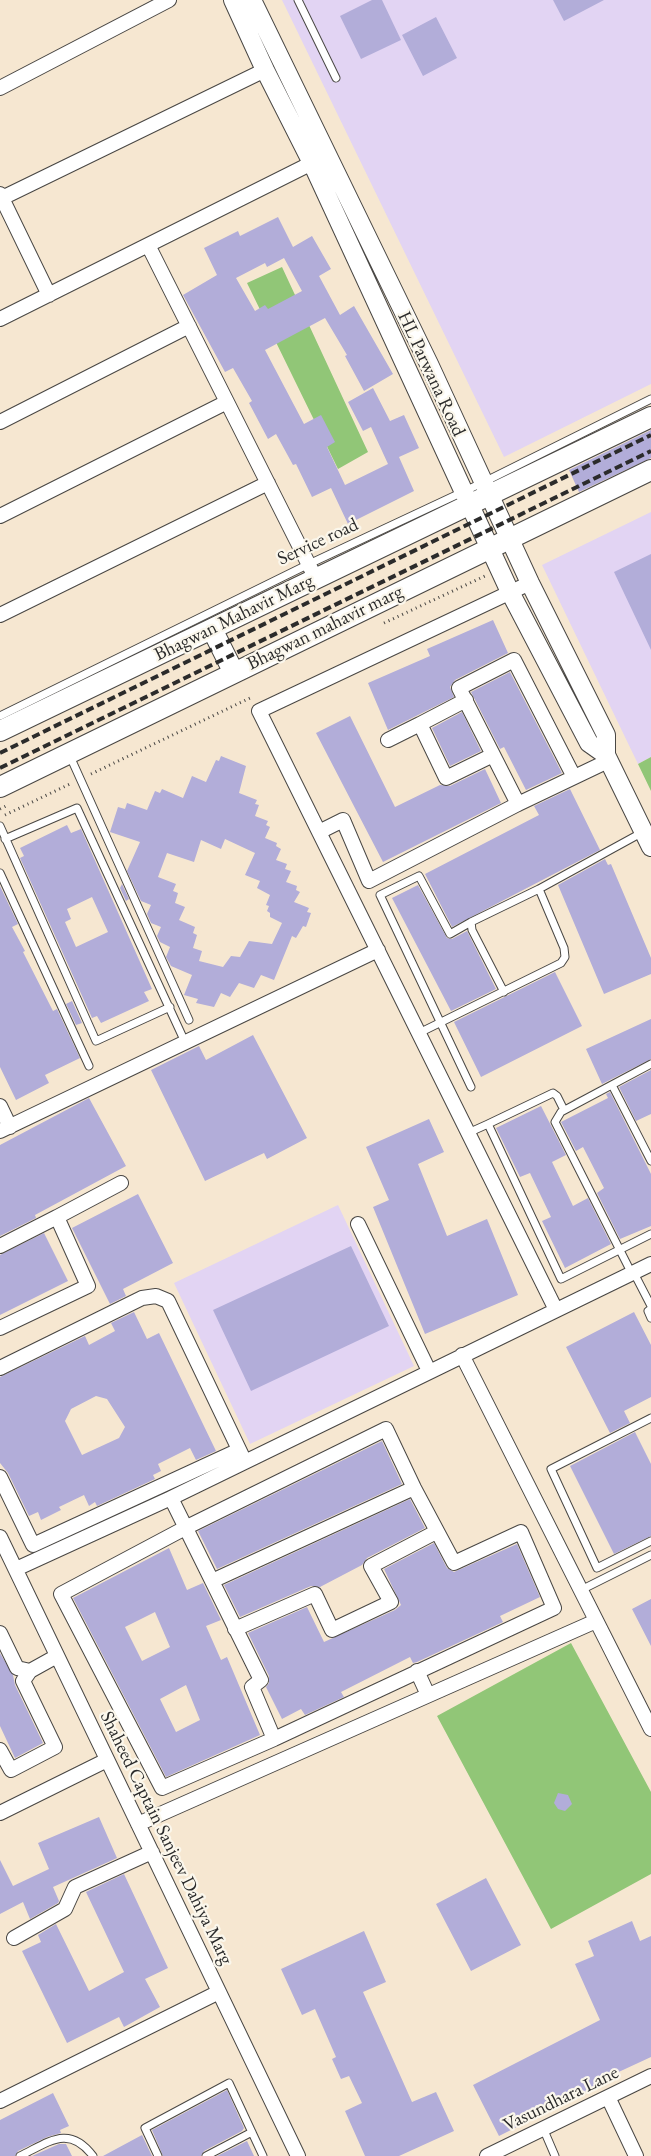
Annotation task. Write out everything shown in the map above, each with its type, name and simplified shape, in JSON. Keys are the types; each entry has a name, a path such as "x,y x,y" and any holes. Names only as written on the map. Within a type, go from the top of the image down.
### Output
{"main road":[{"path":"465,498 651,417"},
{"name":"Bhagwan mahavir marg","path":"0,787 651,470"},
{"name":"Bhagwan Mahavir Marg","path":"0,731 212,629 312,571 465,498"},
{"path":"212,629 234,673"}],"street":[{"path":"0,88 169,0"},
{"name":"HL Parwana Road","path":"233,0 265,70 312,163 510,592 589,743 607,758"},
{"name":"HL Parwana Road","path":"252,0 430,364 530,583 606,735 607,758 647,839"},
{"path":"49,295 1,196 265,70"},
{"path":"0,320 312,163"},
{"path":"148,245 312,571"},
{"path":"0,422 189,326"},
{"path":"0,516 227,402"},
{"path":"0,615 268,483"},
{"path":"530,583 259,711 556,1310"},
{"path":"518,804 459,688 514,660 574,777"},
{"path":"388,740 466,700"},
{"path":"420,724 446,778 493,754"},
{"path":"320,832 342,820 369,881 574,777 607,758"},
{"path":"0,1106 5,1129 378,950"},
{"path":"0,1246 121,1183"},
{"path":"0,1328 88,1286 57,1217"},
{"path":"358,1224 430,1371"},
{"path":"0,1477 33,1545 242,1456 430,1371 651,1264"},
{"path":"0,1368 142,1298 156,1296 168,1301 242,1456"},
{"path":"462,1356 651,1728"},
{"path":"386,1430 436,1532 454,1563 521,1532 554,1608 274,1739 162,1788 61,1594 187,1527 386,1430"},
{"path":"16,1569 171,1498 242,1456"},
{"path":"212,1582 414,1488"},
{"path":"171,1498 261,1680 252,1687 274,1739"},
{"path":"235,1630 315,1594 332,1630 392,1602 371,1566 436,1532"},
{"name":"Shaheed Captain Sanjeev Dahiya Marg","path":"0,1537 298,2156"},
{"path":"138,1824 596,1621"},
{"path":"0,1633 18,1668 30,1671"},
{"path":"0,1750 6,1773 55,1747 23,1681 30,1671 57,1656"},
{"path":"418,1671 428,1695"},
{"path":"0,1813 107,1760"},
{"path":"14,1938 65,1909 75,1888 152,1852"},
{"path":"0,2100 219,1992"},
{"name":"Vasundhara Lane","path":"487,2156 651,2076"},
{"path":"608,2097 636,2156"}],"lane":[{"path":"298,0 336,78"},
{"path":"487,488 651,399"},
{"name":"Service road","path":"0,716 312,571"},
{"path":"68,754 189,1020"},
{"path":"5,839 77,808 185,1042"},
{"path":"0,826 96,1041 170,1007"},
{"path":"471,1088 380,895 420,876 450,934 474,919 647,839"},
{"path":"0,873 89,1066"},
{"path":"419,1033 555,967 565,957 564,948 539,889"},
{"path":"471,922 472,930 504,992"},
{"path":"651,1064 564,1110 558,1115 555,1122 651,1308 648,1311 651,1318"},
{"path":"612,1085 651,1161"},
{"path":"468,1133 553,1093 557,1096 564,1110"},
{"path":"488,1124 561,1279 619,1248 651,1234"},
{"path":"651,1418 551,1469 597,1568 651,1541"},
{"path":"581,1590 651,1555"},
{"path":"158,2156 145,2128 229,2083 263,2156"},
{"path":"543,2128 555,2156"},
{"path":"206,2156 252,2132"},
{"path":"20,2156 62,2137 75,2139 85,2145 93,2156"}],"shaded area":[{"path":"282,0 651,0 651,384 504,457"},
{"path":"651,512 651,757 638,764 542,565"},
{"path":"338,1205 414,1366 250,1444 174,1283"}],"green space":[{"path":"282,267 368,452 338,469 247,283"},
{"path":"651,757 651,791 638,764"},
{"path":"571,1643 651,1792 651,1874 551,1929 437,1716"}],"building":[{"path":"372,0 382,0 401,40 361,59 340,16"},
{"path":"553,0 604,0 564,21"},
{"path":"436,17 457,58 423,76 402,35"},
{"path":"278,217 293,247 312,236 331,269 319,276 340,315 354,306 393,374 364,391 345,356 347,355 325,318 265,350 304,424 321,415 335,442 327,447 345,485 388,464 371,427 363,431 348,402 373,388 390,421 404,415 419,448 399,457 414,491 348,524 331,488 312,497 296,464 293,465 276,434 268,439 249,403 252,401 233,368 225,372 183,295 217,275 204,248 238,231 240,236","holes":["284,258 302,291 268,309 265,305 255,311 236,278 265,263 267,267"]},
{"path":"651,430 651,458 579,492 569,470"},
{"path":"651,554 651,650 614,572"},
{"path":"493,620 508,653 455,680 450,687 454,697 388,730 368,683 430,656 427,649"},
{"path":"510,672 562,773 526,790 504,747 500,749 471,692"},
{"path":"462,712 481,751 450,766 432,728"},
{"path":"350,716 395,807 440,785 450,786 485,769 501,803 383,862 316,733"},
{"path":"221,756 246,766 239,793 257,800 255,804 259,805 255,816 268,821 266,825 270,827 265,838 277,843 276,846 281,849 276,860 287,864 285,869 291,871 286,882 297,886 296,890 300,892 294,902 309,908 307,912 311,913 306,927 303,926 296,938 292,936 274,980 261,975 254,988 239,983 230,997 221,993 214,1007 196,1003 198,999 184,995 192,975 171,966 166,957 170,947 160,942 157,936 161,927 151,923 147,914 151,905 141,901 127,871 140,842 110,832 118,807 125,809 127,803 147,810 155,791 160,793 162,789 183,798 192,776 206,782 216,760 219,761","holes":["225,839 255,853 245,875 260,881 257,888 270,895 266,905 269,906 267,911 270,913 270,917 282,923 272,944 249,941 240,957 231,956 223,967 199,961 202,951 193,948 197,935 193,933 195,927 179,920 185,907 175,903 178,893 173,891 176,884 158,877 167,853 194,862 201,840 221,849"]},
{"path":"570,789 600,850 452,927 425,874 539,815 534,806"},
{"path":"67,825 71,833 81,829 152,989 144,992 149,1001 101,1023 97,1016 92,1018 20,858 24,856 20,848","holes":["92,897 108,932 76,947 65,922 71,919 67,909"]},
{"path":"605,859 608,865 611,864 651,958 651,974 604,994 558,885"},
{"path":"122,884 129,899 126,901 120,888"},
{"path":"418,885 447,938 452,939 467,931 496,989 451,1011 392,898"},
{"path":"0,886 18,924 12,927 25,951 23,952 53,1011 57,1009 80,1058 45,1075 49,1083 16,1100 0,1067"},
{"path":"555,972 582,1026 481,1077 454,1022"},
{"path":"72,1001 82,1023 76,1025 66,1004"},
{"path":"651,1019 651,1059 602,1084 586,1049"},
{"path":"253,1035 307,1138 267,1159 264,1153 205,1181 151,1070 199,1046 206,1060"},
{"path":"651,1070 651,1114 636,1121 619,1087"},
{"path":"610,1092 651,1174 651,1226 620,1239 597,1193 604,1188 583,1147 576,1151 561,1122 608,1098 606,1094"},
{"path":"89,1098 126,1166 35,1215 36,1218 0,1236 0,1145"},
{"path":"541,1106 566,1155 552,1162 573,1206 588,1198 611,1244 565,1268 542,1221 551,1217 530,1173 520,1177 496,1128"},
{"path":"429,1119 444,1152 418,1164 447,1236 487,1219 518,1295 425,1334 373,1207 389,1200 366,1147"},
{"path":"138,1194 173,1263 123,1289 126,1296 110,1304 72,1228"},
{"path":"44,1233 68,1281 0,1315 0,1255"},
{"path":"351,1246 389,1326 251,1391 213,1310"},
{"path":"134,1312 147,1339 159,1333 216,1451 196,1460 190,1448 158,1464 161,1471 153,1475 155,1479 97,1506 95,1502 89,1506 84,1495 59,1507 61,1510 41,1520 38,1512 29,1516 8,1473 0,1463 0,1377 85,1336 89,1345 115,1331 111,1323","holes":["96,1396 107,1399 125,1427 119,1438 82,1455 65,1421 71,1409"]},
{"path":"634,1312 651,1345 651,1397 624,1411 630,1423 610,1433 566,1347"},
{"path":"635,1432 651,1464 651,1536 614,1554 570,1466"},
{"path":"382,1441 402,1484 217,1569 198,1531"},
{"path":"410,1499 425,1528 367,1558 362,1565 320,1587 311,1586 240,1617 224,1585"},
{"path":"434,1543 447,1568 454,1572 517,1544 540,1597 500,1616 503,1622 417,1662 413,1663 410,1657 341,1692 344,1697 305,1715 301,1709 282,1719 266,1687 269,1683 269,1676 248,1633 307,1607 324,1642 395,1610 401,1605 384,1569"},
{"path":"169,1548 187,1590 203,1583 221,1620 206,1626 221,1660 227,1657 260,1735 166,1777 73,1598","holes":["155,1612 170,1647 142,1661 125,1627","186,1685 200,1720 176,1732 160,1699"]},
{"path":"651,1599 651,1646 632,1609"},
{"path":"0,1653 13,1675 15,1685 43,1743 15,1758 0,1726"},
{"path":"558,1793 568,1795 572,1804 565,1811 558,1809 554,1803"},
{"path":"99,1817 117,1858 53,1887 59,1901 58,1903 30,1919 23,1902 0,1914 0,1860 13,1886 49,1869 38,1843"},
{"path":"124,1874 168,1968 145,1979 160,2007 124,2027 119,2017 67,2043 22,1951 41,1942 38,1935 56,1924 89,1991 124,1972 86,1892"},
{"path":"486,1878 521,1945 471,1971 436,1904"},
{"path":"632,1921 640,1941 651,1936 651,2057 610,2076 612,2079 499,2136 473,2085 600,2020 575,1964 594,1956 588,1941"},
{"path":"364,1931 386,1982 363,1992 412,2102 436,2092 454,2131 399,2156 365,2156 345,2111 362,2103 349,2076 341,2079 332,2059 336,2057 315,2009 302,2015 281,1969"},
{"path":"227,2090 244,2128 242,2131 204,2151 201,2156 163,2156 152,2130"},
{"path":"53,2093 69,2126 60,2130 61,2133 47,2137 18,2151 15,2156 0,2156 0,2120"},
{"path":"142,2135 152,2156 103,2156"},
{"path":"247,2141 254,2156 217,2156"},
{"path":"59,2144 66,2144 72,2156 32,2156"}],"railway":[{"path":"0,753 651,435"},
{"path":"0,768 651,451"}]}
